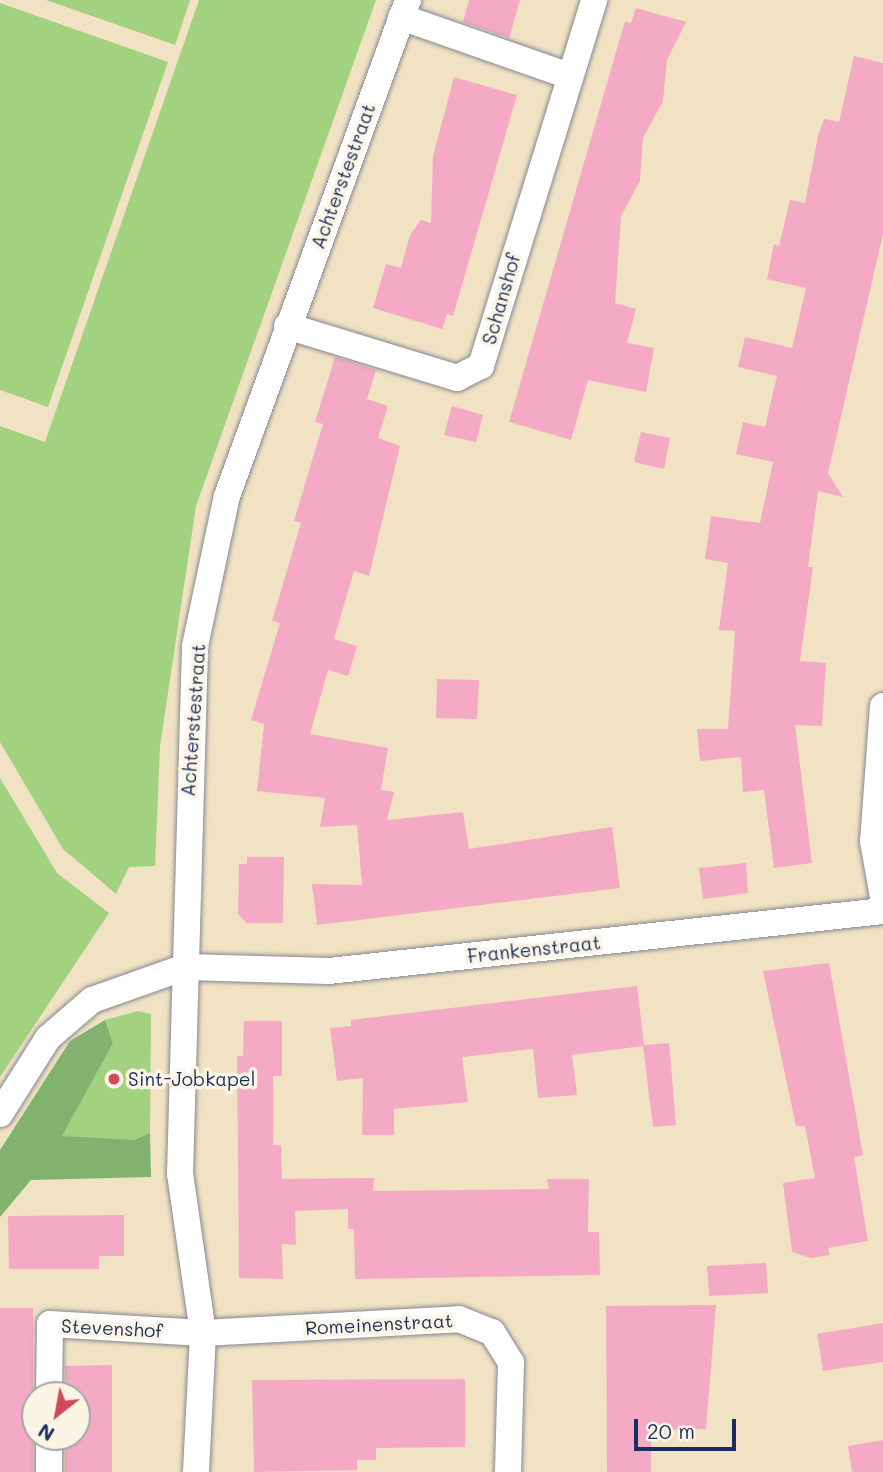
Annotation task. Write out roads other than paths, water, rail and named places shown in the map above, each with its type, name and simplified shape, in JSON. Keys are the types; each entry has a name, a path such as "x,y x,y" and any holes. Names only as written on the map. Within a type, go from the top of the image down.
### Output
{"street":[{"name":"Schanshof","path":"287,326 457,379 481,366 567,75 594,0"},
{"path":"405,9 567,75"},
{"name":"Achterstestraat","path":"196,1472 203,1333 180,1174 195,646 227,496 405,9"},
{"path":"883,706 873,841 883,897"},
{"name":"Frankenstraat","path":"185,967 329,971 883,911"},
{"path":"0,1114 48,1038 93,1000 185,967"},
{"name":"Romeinenstraat","path":"203,1333 459,1319 492,1332 511,1363 508,1472"},
{"name":"Stevenshof","path":"49,1381 50,1324 203,1333"},
{"path":"49,1451 49,1472"}],"place":[{"name":"Sint-Jobkapel","path":"114,1079"}]}
